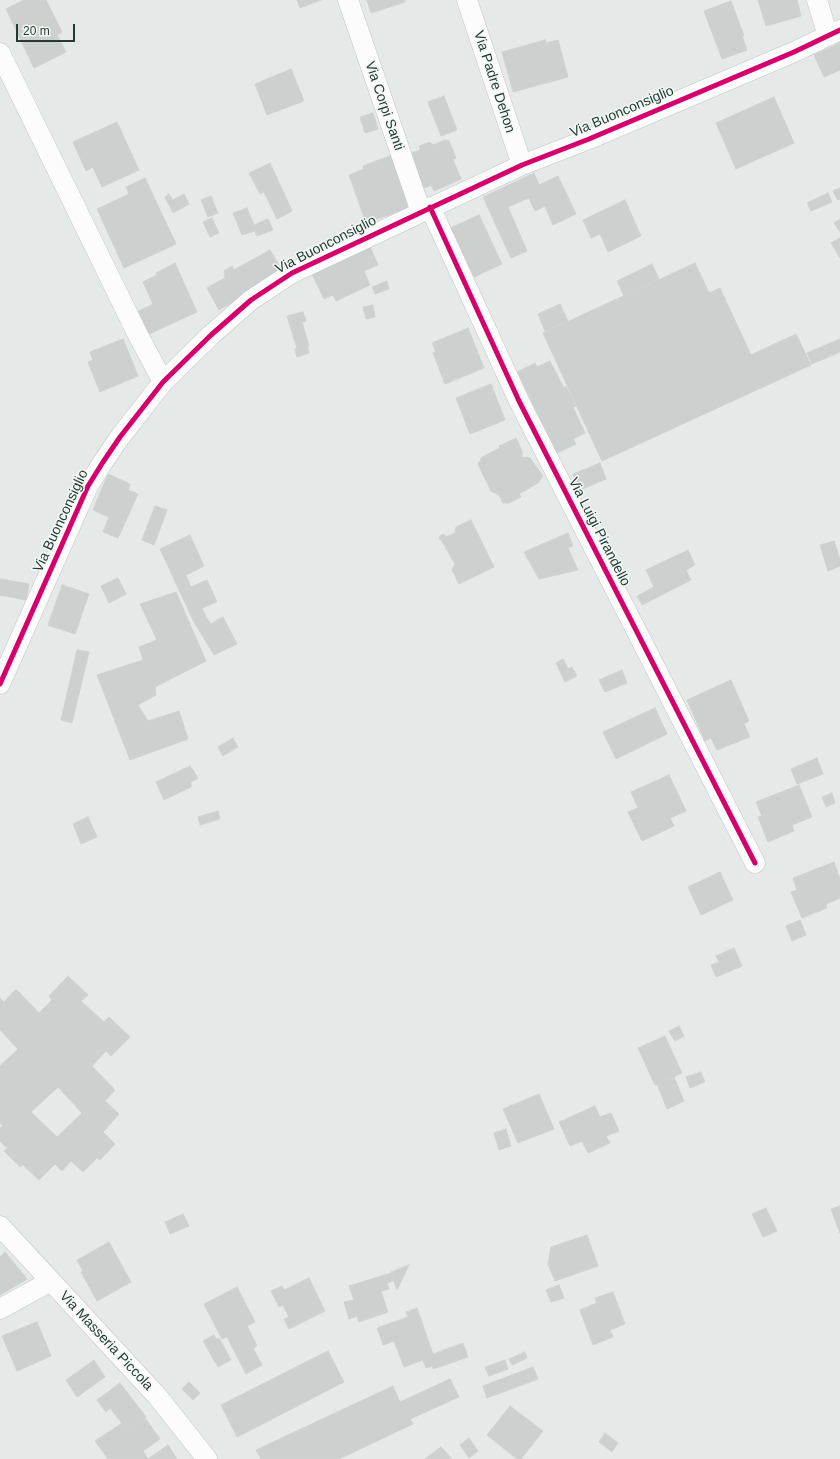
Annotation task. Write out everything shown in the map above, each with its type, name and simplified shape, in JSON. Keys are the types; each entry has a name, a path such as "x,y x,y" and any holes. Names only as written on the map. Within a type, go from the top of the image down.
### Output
{"street":[{"name":"Via Corpi Santi","path":"348,0 425,210"},
{"name":"Via Padre Dehon","path":"467,0 522,165"},
{"path":"818,0 834,33"},
{"name":"Via Buonconsiglio","path":"0,684 88,486 120,437 163,382 211,335 251,300 292,273 522,165 589,139 794,52 834,33"},
{"path":"0,53 137,333 163,382"},
{"name":"Via Luigi Pirandello","path":"425,210 519,401 755,863"},
{"name":"Via Masseria Piccola","path":"0,1226 158,1396 207,1459"},
{"path":"0,1309 51,1281"}],"building":[{"path":"24,0 46,0 62,32 57,35 66,52 34,68 6,9"},
{"path":"297,0 321,0 300,8"},
{"path":"367,0 405,0 405,2 371,13"},
{"path":"758,0 797,0 801,16 766,26"},
{"path":"731,1 744,36 742,36 747,50 722,59 704,11"},
{"path":"545,40 546,43 558,40 568,77 513,92 502,52"},
{"path":"840,43 840,70 824,77 814,55"},
{"path":"291,69 304,101 267,115 255,84"},
{"path":"444,96 457,130 441,136 428,102"},
{"path":"774,97 794,143 736,169 716,123"},
{"path":"373,113 378,129 365,133 360,117"},
{"path":"117,122 139,170 102,187 93,167 86,171 73,142"},
{"path":"445,140 449,141 456,158 453,160 461,179 434,191 431,185 422,189 409,154 420,150 419,146 430,142 433,145"},
{"path":"392,155 411,207 366,223 349,175 364,169 363,166"},
{"path":"270,163 292,211 277,219 264,192 260,194 249,173"},
{"path":"534,173 539,185 558,176 576,214 553,225 545,206 535,211 529,198 508,207 527,251 511,258 483,197"},
{"path":"145,178 176,244 124,268 97,209 129,194 126,187"},
{"path":"840,188 840,199 838,200 833,191"},
{"path":"828,193 832,202 811,211 807,203"},
{"path":"169,194 173,200 184,194 189,204 173,213 165,197"},
{"path":"211,196 218,213 208,217 201,200"},
{"path":"625,200 641,236 608,252 600,234 591,238 583,220"},
{"path":"247,208 254,225 268,219 273,230 257,236 255,231 242,235 233,213"},
{"path":"479,215 502,264 474,277 468,266 464,268 446,230"},
{"path":"212,218 219,233 210,237 203,222"},
{"path":"840,219 840,232 834,223"},
{"path":"840,238 840,258 831,243"},
{"path":"370,247 378,265 364,271 370,285 336,301 333,295 324,299 312,274"},
{"path":"270,250 283,272 219,310 207,288 225,278 224,271 232,266 234,270"},
{"path":"175,263 197,312 147,335 137,312 153,304 143,282"},
{"path":"695,263 709,293 720,288 751,355 796,334 811,365 602,461 543,333"},
{"path":"652,264 659,279 624,296 617,281"},
{"path":"387,281 389,289 375,294 372,287"},
{"path":"560,304 568,321 545,331 538,314"},
{"path":"373,305 375,317 366,319 363,307"},
{"path":"303,312 306,321 302,322 309,346 307,346 309,353 297,357 295,349 297,348 287,316"},
{"path":"468,328 484,368 445,384 433,353 436,352 432,343"},
{"path":"123,339 138,376 100,392 88,362 93,360 90,352"},
{"path":"840,339 840,352 812,364 807,353"},
{"path":"550,361 564,388 566,386 576,406 573,407 585,433 573,439 576,444 557,453 517,372 535,363 537,367"},
{"path":"491,384 505,420 470,434 456,398"},
{"path":"516,438 522,451 522,457 530,458 543,476 538,483 519,494 521,497 509,503 503,503 499,495 491,491 478,464 482,457 500,448 499,446"},
{"path":"600,463 606,479 580,490 573,474"},
{"path":"108,474 130,484 128,490 138,494 118,538 103,532 109,517 93,510"},
{"path":"155,506 167,510 154,545 142,540"},
{"path":"471,520 494,567 459,584 452,570 455,564 439,538 444,534 446,537 455,533 456,527"},
{"path":"568,533 573,546 568,548 578,570 539,579 524,552"},
{"path":"190,535 204,566 186,575 191,587 207,580 217,602 202,608 206,617 194,622 160,549"},
{"path":"834,541 840,560 840,566 828,571 820,545"},
{"path":"688,550 695,565 686,570 691,580 642,605 637,596 654,587 646,570"},
{"path":"118,578 126,594 109,603 101,586"},
{"path":"0,579 29,584 26,600 0,595"},
{"path":"62,585 89,594 75,634 48,625"},
{"path":"176,592 206,661 155,687 156,695 138,705 148,721 179,711 188,739 130,760 97,675 143,660 139,647 157,640 140,604"},
{"path":"206,617 211,624 223,617 237,644 214,655 194,622"},
{"path":"77,650 89,652 72,723 61,720"},
{"path":"563,659 568,669 572,667 577,676 565,682 556,663"},
{"path":"622,670 627,683 605,692 599,680"},
{"path":"731,680 749,721 744,724 750,737 717,750 711,738 705,741 687,700"},
{"path":"655,708 667,734 616,759 603,732"},
{"path":"233,738 238,747 223,756 218,747"},
{"path":"817,758 823,774 797,784 791,769"},
{"path":"190,766 198,778 191,782 191,787 164,800 156,782"},
{"path":"669,775 686,811 670,818 674,826 642,841 628,812 638,808 631,792"},
{"path":"799,785 812,817 792,825 794,831 768,842 758,817 762,816 756,802"},
{"path":"832,793 835,803 826,807 822,797"},
{"path":"218,811 220,819 200,825 198,817"},
{"path":"88,817 97,837 81,844 73,824"},
{"path":"834,862 840,879 840,898 826,904 827,908 802,918 791,892 797,890 793,878"},
{"path":"720,872 733,900 701,915 688,887"},
{"path":"800,920 806,935 792,941 786,926"},
{"path":"734,948 742,966 716,977 711,965 719,962 716,956"},
{"path":"68,976 88,995 81,1001 104,1022 109,1017 130,1037 111,1056 106,1051 92,1066 115,1090 105,1101 119,1114 103,1132 115,1144 100,1160 97,1158 83,1172 71,1161 62,1171 55,1164 39,1180 23,1165 20,1167 4,1151 7,1148 0,1141 0,1128 3,1126 0,1123 0,1066 18,1049 0,1030 0,998 4,1002 16,989 39,1013 52,1000 49,996","holes":["58,1087 82,1113 57,1137 31,1112"]},
{"path":"679,1026 684,1036 675,1041 669,1031"},
{"path":"665,1036 682,1073 655,1085 638,1048"},
{"path":"701,1072 705,1082 690,1088 686,1077"},
{"path":"674,1077 684,1101 667,1109 657,1084"},
{"path":"539,1094 554,1129 518,1143 503,1109"},
{"path":"595,1106 600,1117 611,1113 619,1131 606,1136 610,1143 588,1153 582,1141 570,1146 559,1122"},
{"path":"506,1129 511,1146 499,1150 494,1133"},
{"path":"840,1206 840,1233 831,1209"},
{"path":"766,1208 777,1231 763,1237 752,1214"},
{"path":"183,1214 189,1226 170,1234 165,1222"},
{"path":"587,1235 598,1266 555,1281 548,1264 551,1247"},
{"path":"109,1242 131,1282 97,1301 81,1272 83,1271 77,1260"},
{"path":"5,1252 27,1279 0,1295 0,1257"},
{"path":"409,1265 397,1290 391,1272"},
{"path":"391,1273 393,1281 387,1283 389,1289 381,1291 388,1312 359,1322 357,1316 349,1319 344,1302 354,1300 349,1286"},
{"path":"309,1278 325,1311 289,1329 284,1319 289,1317 283,1305 279,1307 271,1291 282,1286 284,1290"},
{"path":"559,1285 564,1298 551,1302 546,1290"},
{"path":"237,1287 255,1322 247,1326 257,1346 253,1348 262,1365 246,1374 227,1337 222,1339 204,1304"},
{"path":"613,1292 625,1324 610,1330 613,1337 593,1345 580,1310 597,1303 595,1298"},
{"path":"417,1308 433,1354 463,1343 468,1357 433,1369 432,1366 426,1368 423,1360 404,1367 394,1341 383,1345 377,1328 408,1317 406,1312"},
{"path":"37,1322 51,1356 17,1371 2,1336"},
{"path":"214,1335 216,1339 219,1338 231,1360 218,1367 203,1341"},
{"path":"328,1351 344,1382 237,1437 221,1405"},
{"path":"525,1352 527,1358 512,1365 509,1359"},
{"path":"94,1360 105,1377 77,1397 66,1380"},
{"path":"505,1360 508,1369 489,1376 485,1367"},
{"path":"533,1367 538,1379 487,1398 483,1386"},
{"path":"450,1379 459,1397 410,1419 413,1424 339,1459 261,1459 256,1450 393,1386 400,1402"},
{"path":"189,1382 200,1393 193,1400 182,1389"},
{"path":"120,1383 146,1417 128,1431 110,1408 106,1412 97,1400"},
{"path":"510,1406 543,1431 521,1459 517,1459 487,1435"},
{"path":"145,1418 160,1439 143,1451 128,1431"},
{"path":"122,1423 148,1459 108,1459 95,1441"},
{"path":"605,1433 618,1443 612,1452 599,1442"},
{"path":"469,1438 478,1451 469,1458 460,1445"},
{"path":"168,1445 177,1459 148,1459"},
{"path":"441,1447 452,1459 425,1459"}],"cycle path":[{"path":"0,684 88,486 103,462 120,437 163,382 211,335 251,300 292,273 522,165 589,139 794,52 840,30"},
{"path":"430,207 519,401 755,863"}]}
